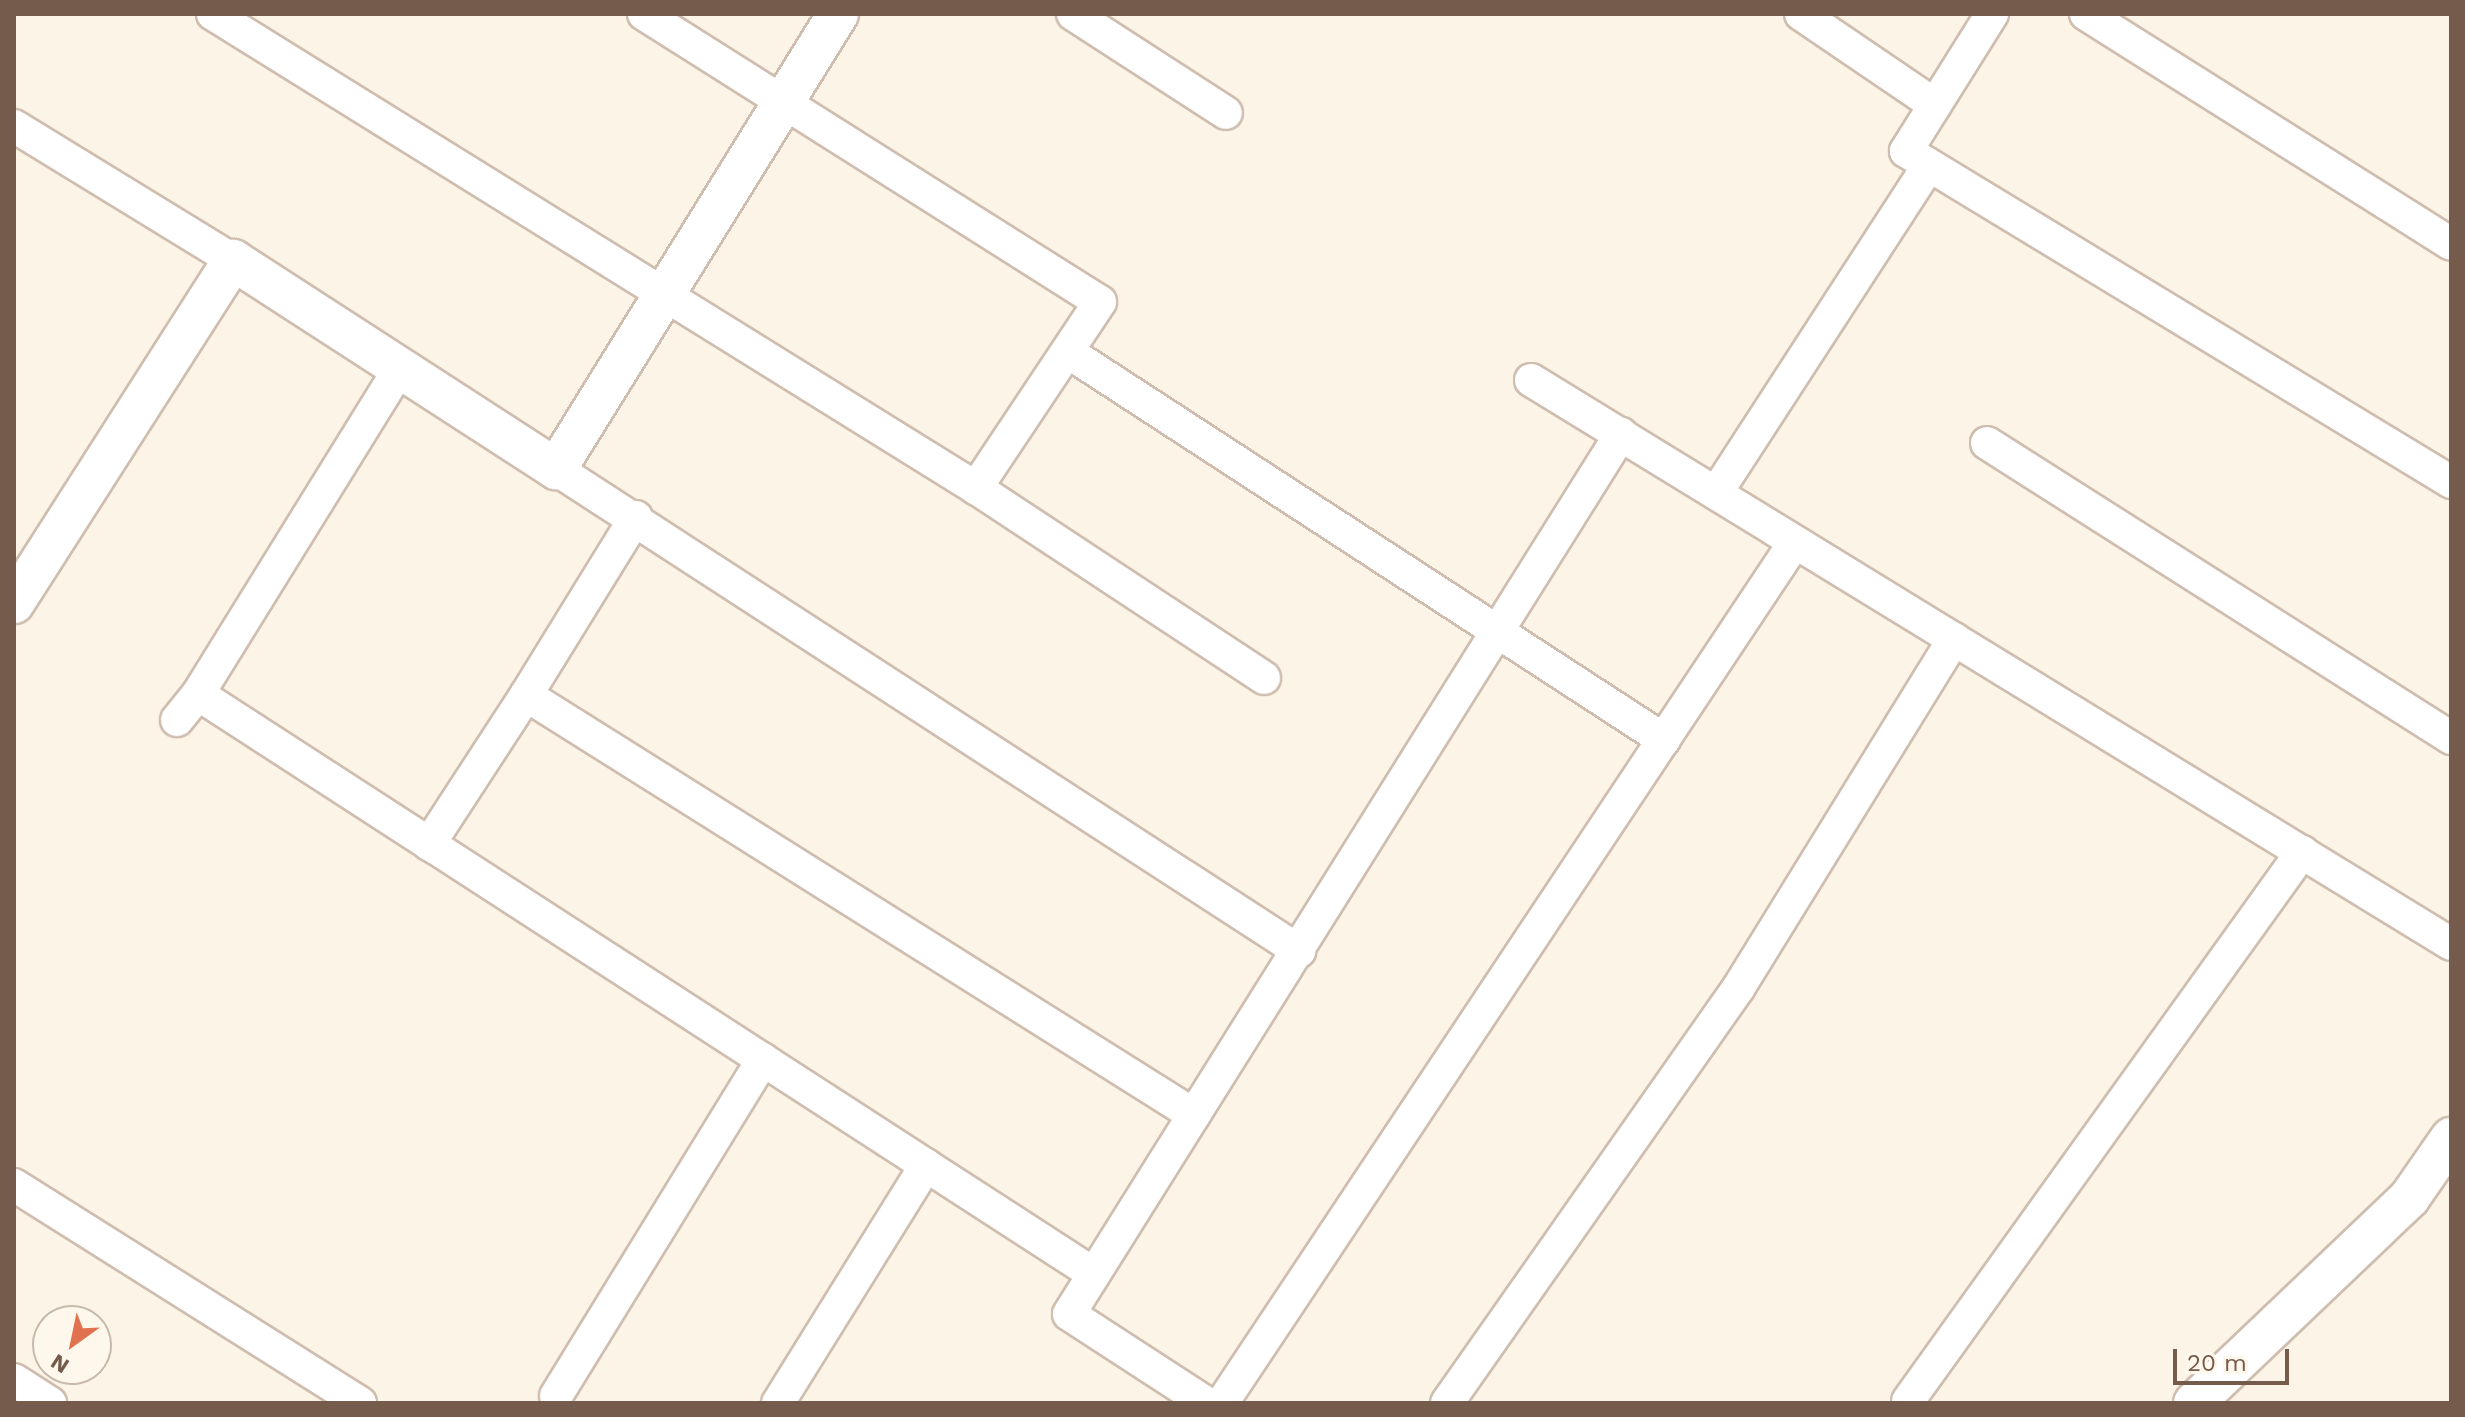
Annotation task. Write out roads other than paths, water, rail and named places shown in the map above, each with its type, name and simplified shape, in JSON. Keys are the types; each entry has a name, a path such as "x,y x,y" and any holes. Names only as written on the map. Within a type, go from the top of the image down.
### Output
{"street":[{"path":"213,14 976,488 1264,678"},
{"path":"644,14 1100,302 976,488"},
{"path":"556,469 662,293 838,14"},
{"path":"1073,14 1226,113"},
{"path":"1801,14 1935,105"},
{"path":"1992,14 1906,151 2451,482"},
{"path":"2086,14 2451,244"},
{"path":"14,126 233,260 556,469 636,517 1299,951"},
{"path":"1716,493 1929,165"},
{"path":"14,603 233,260"},
{"path":"1068,352 1664,740"},
{"path":"177,720 198,694 401,367"},
{"path":"1531,380 2451,944"},
{"path":"1206,1403 1069,1314 1621,434"},
{"path":"1987,443 2451,738"},
{"path":"429,844 636,517"},
{"path":"1222,1403 1795,542"},
{"path":"1447,1403 1739,987 1954,639"},
{"path":"198,694 1094,1274"},
{"path":"526,695 1194,1115"},
{"path":"1908,1401 2302,852"},
{"path":"556,1396 763,1059"},
{"path":"2194,1403 2410,1197 2451,1138"},
{"path":"778,1403 926,1165"},
{"path":"14,1185 360,1403"},
{"path":"14,1380 50,1403"}]}
